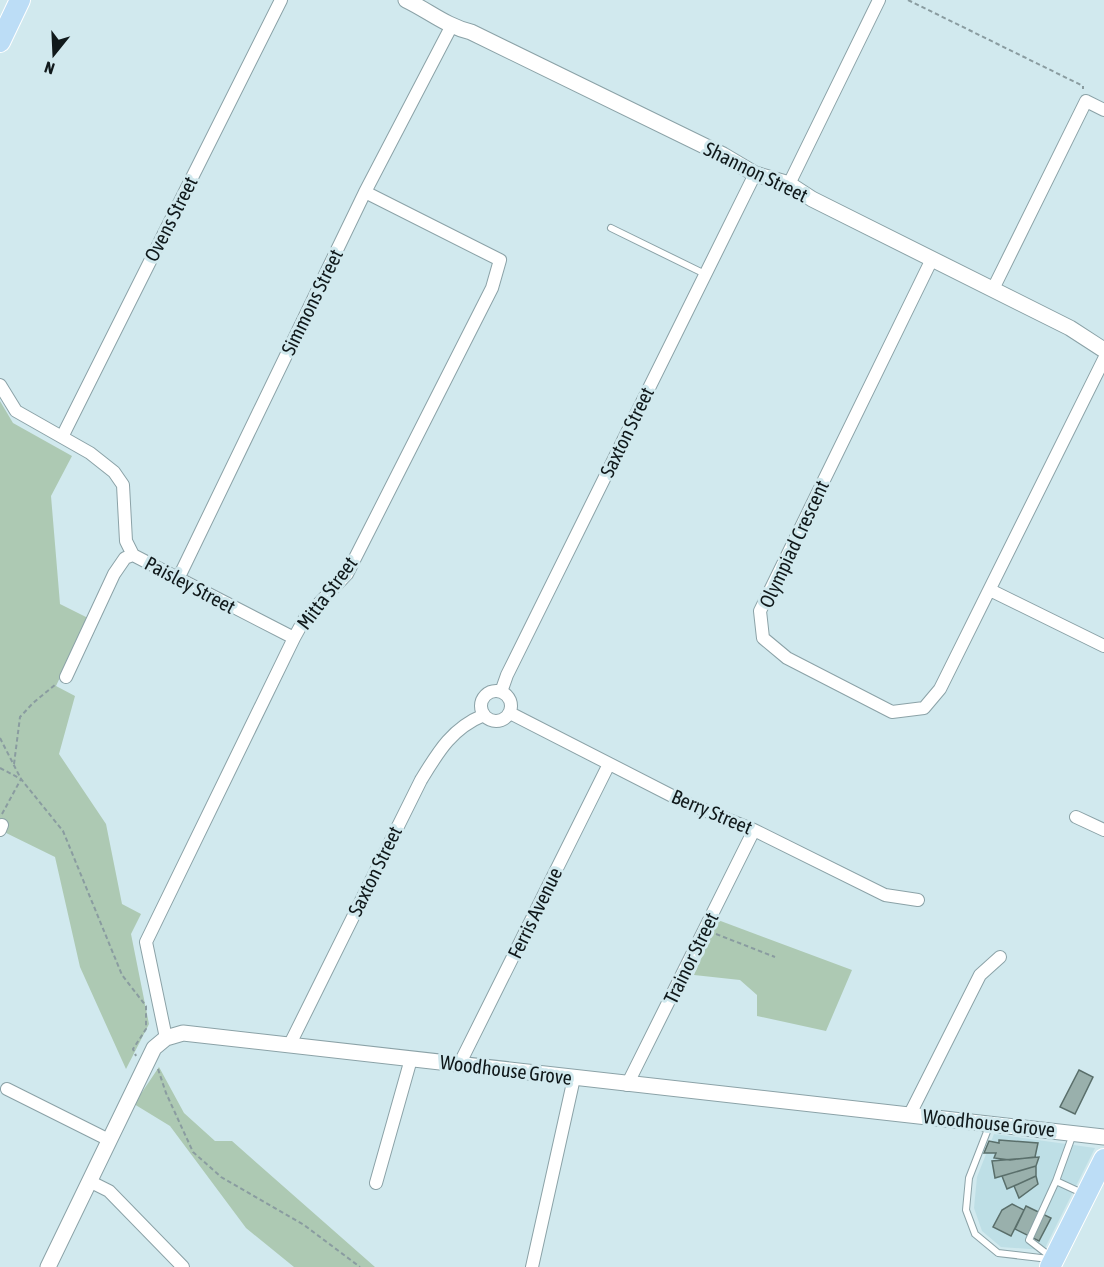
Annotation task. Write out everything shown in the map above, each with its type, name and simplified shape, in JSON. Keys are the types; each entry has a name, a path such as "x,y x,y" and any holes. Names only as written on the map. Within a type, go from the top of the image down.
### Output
{"main road":[{"path":"0,42 20,0"},
{"path":"1052,1263 1104,1159"}],"street":[{"name":"Ovens Street","path":"62,437 281,0"},
{"name":"Shannon Street","path":"406,0 430,12 451,27 471,32 723,155 755,174 789,184 812,199 1070,328 1104,350"},
{"path":"789,184 879,0"},
{"name":"Simmons Street","path":"178,579 365,192 451,27"},
{"path":"993,289 1086,101 1104,110"},
{"name":"Saxton Street","path":"501,692 507,675 755,174"},
{"name":"Mitta Street","path":"166,1038 146,942 294,638 305,618 347,574 492,288 500,260 365,192"},
{"name":"Olympiad Crescent","path":"932,259 760,611 763,638 787,658 892,712 924,708 940,689 1104,359"},
{"name":"Paisley Street","path":"0,385 16,411 62,437 114,472 123,485 126,541 133,555 294,638"},
{"path":"66,677 114,574 125,558 133,555"},
{"path":"990,590 1104,646"},
{"path":"501,692 511,701 510,713 504,720 496,722 484,715 483,699 488,694 501,692"},
{"name":"Berry Street","path":"510,713 684,802 754,830 885,895 918,900"},
{"name":"Saxton Street","path":"289,1046 421,780 444,744 465,723 484,715"},
{"name":"Ferris Avenue","path":"460,1063 609,764"},
{"path":"1077,817 1104,830"},
{"name":"Trainor Street","path":"627,1085 754,830"},
{"path":"910,1114 980,975 1000,957"},
{"name":"Woodhouse Grove","path":"166,1038 183,1033 460,1063 627,1085 910,1114 1104,1137"},
{"path":"48,1267 154,1048 166,1038"},
{"path":"376,1183 411,1059"},
{"path":"531,1267 574,1078"},
{"path":"7,1089 109,1140"},
{"path":"89,1181 109,1191 183,1267"}],"lane":[{"path":"611,228 705,274"},
{"path":"990,1123 969,1178 966,1210 975,1234 998,1252 1052,1263"},
{"path":"1052,1263 1029,1240 1056,1181 1073,1133"},
{"path":"1056,1181 1086,1195"}],"path":[{"path":"908,0 1083,86 1086,101"},
{"path":"14,765 20,717 33,703 66,677"},
{"path":"0,738 21,779"},
{"path":"0,768 21,779"},
{"path":"1,827 0,817 21,779"},
{"path":"716,934 775,957"}],"shaded area":[{"path":"994,1134 1095,1148 1044,1250 1001,1247 982,1231 974,1208 977,1177"}],"green space":[{"path":"0,401 13,423 72,456 51,496 60,604 88,618 56,686 75,696 59,754 106,824 122,904 141,914 131,934 149,1024 126,1069 80,967 55,857 0,830"},
{"path":"718,920 852,970 826,1031 757,1016 757,995 740,980 694,975"},
{"path":"159,1067 184,1113 215,1141 232,1141 375,1267 294,1267 246,1228 170,1126 134,1104"}],"building":[{"path":"1079,1070 1093,1077 1075,1114 1060,1107"},
{"path":"999,1140 1038,1143 1035,1157 1010,1160 994,1158 996,1153 984,1153 989,1141 999,1143"},
{"path":"1039,1157 1036,1166 995,1178 992,1161"},
{"path":"1036,1166 1036,1176 1007,1189 1002,1176"},
{"path":"1036,1176 1038,1184 1019,1198 1014,1186"},
{"path":"1012,1204 1024,1210 1011,1236 993,1227 1002,1210"},
{"path":"1026,1206 1051,1218 1039,1241 1015,1229"}]}
